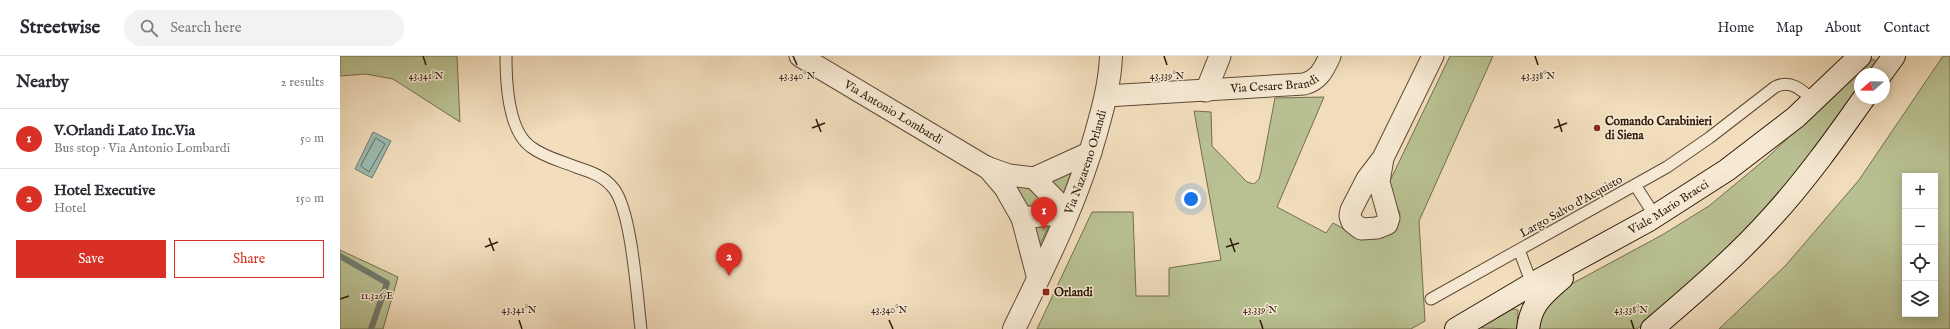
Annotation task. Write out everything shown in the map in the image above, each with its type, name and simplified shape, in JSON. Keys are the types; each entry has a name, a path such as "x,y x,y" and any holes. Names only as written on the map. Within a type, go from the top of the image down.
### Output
{"main road":[{"name":"Via Nazareno Orlandi","path":"1014,329 1068,213 1091,152 1106,96 1111,56"},
{"name":"Viale Mario Bracci","path":"1456,329 1532,284 1655,216 1727,170 1814,101 1860,56"},
{"path":"1885,68 1894,56"},
{"path":"1652,329 1687,299 1770,219 1812,169 1860,104"},
{"path":"1528,329 1530,314 1540,297 1595,250"}],"street":[{"name":"Via Antonio Lombardi","path":"800,56 986,167 1009,175 1034,178"},
{"name":"Via Cesare Brandi","path":"1206,90 1220,56"},
{"name":"Via Cesare Brandi","path":"1106,96 1309,82 1320,74 1330,56"},
{"path":"1383,158 1433,56"},
{"path":"1068,213 1034,178 1091,152"},
{"name":"Via Antonio Lombardi","path":"986,167 1005,188 1022,218 1038,279"},
{"path":"1022,218 1068,213"}],"lane":[{"path":"506,56 510,101 517,130 523,139 530,147 542,153 598,175 607,181 619,197 623,207 628,231 641,329"},
{"name":"Largo Salvo d'Acquisto","path":"1431,299 1635,185 1693,149 1781,84 1792,85 1799,88 1814,101"},
{"name":"Largo Salvo d'Acquisto","path":"1635,185 1655,216"},
{"name":"Largo Salvo d'Acquisto","path":"1519,250 1532,284"}],"green space":[{"path":"340,56 457,56 460,122 393,79 366,74 340,76"},
{"path":"1450,56 1493,56 1419,221 1425,321 1411,329 1037,329 1092,212 1133,212 1136,296 1169,296 1169,268 1221,260 1194,111 1211,112 1212,146 1247,182 1254,184 1259,179 1261,172 1275,98 1324,97 1277,207 1326,233 1333,223 1361,238 1367,239 1383,237 1398,222 1400,214 1388,185"},
{"path":"1943,56 1950,56 1950,329 1719,329 1786,265 1859,180"},
{"path":"1871,59 1875,60 1877,64 1875,68 1862,68"},
{"path":"1854,75 1854,99 1829,134 1760,217 1661,310 1637,329 1536,329 1536,320 1562,289 1662,235 1709,206 1768,157"},
{"path":"1073,167 1062,197 1048,180"},
{"path":"1026,183 1046,205 1044,208 1028,206 1023,202 1016,188 1019,185"},
{"path":"1051,221 1038,249 1032,225"},
{"path":"340,250 398,277 383,329 340,329"},
{"path":"1514,309 1518,310 1517,329 1481,328 1481,326"}],"water":[{"path":"373,132 391,141 372,178 355,169"}],"waterway":[{"path":"340,256 387,283 371,329"}],"place":[{"name":"Comando Carabinieri di Siena","path":"1597,128"},
{"name":"V.Orlandi Lato Inc.Via","path":"1044,230"},
{"name":"Hotel Executive","path":"729,276"},
{"name":"Orlandi","path":"1046,292"}]}
